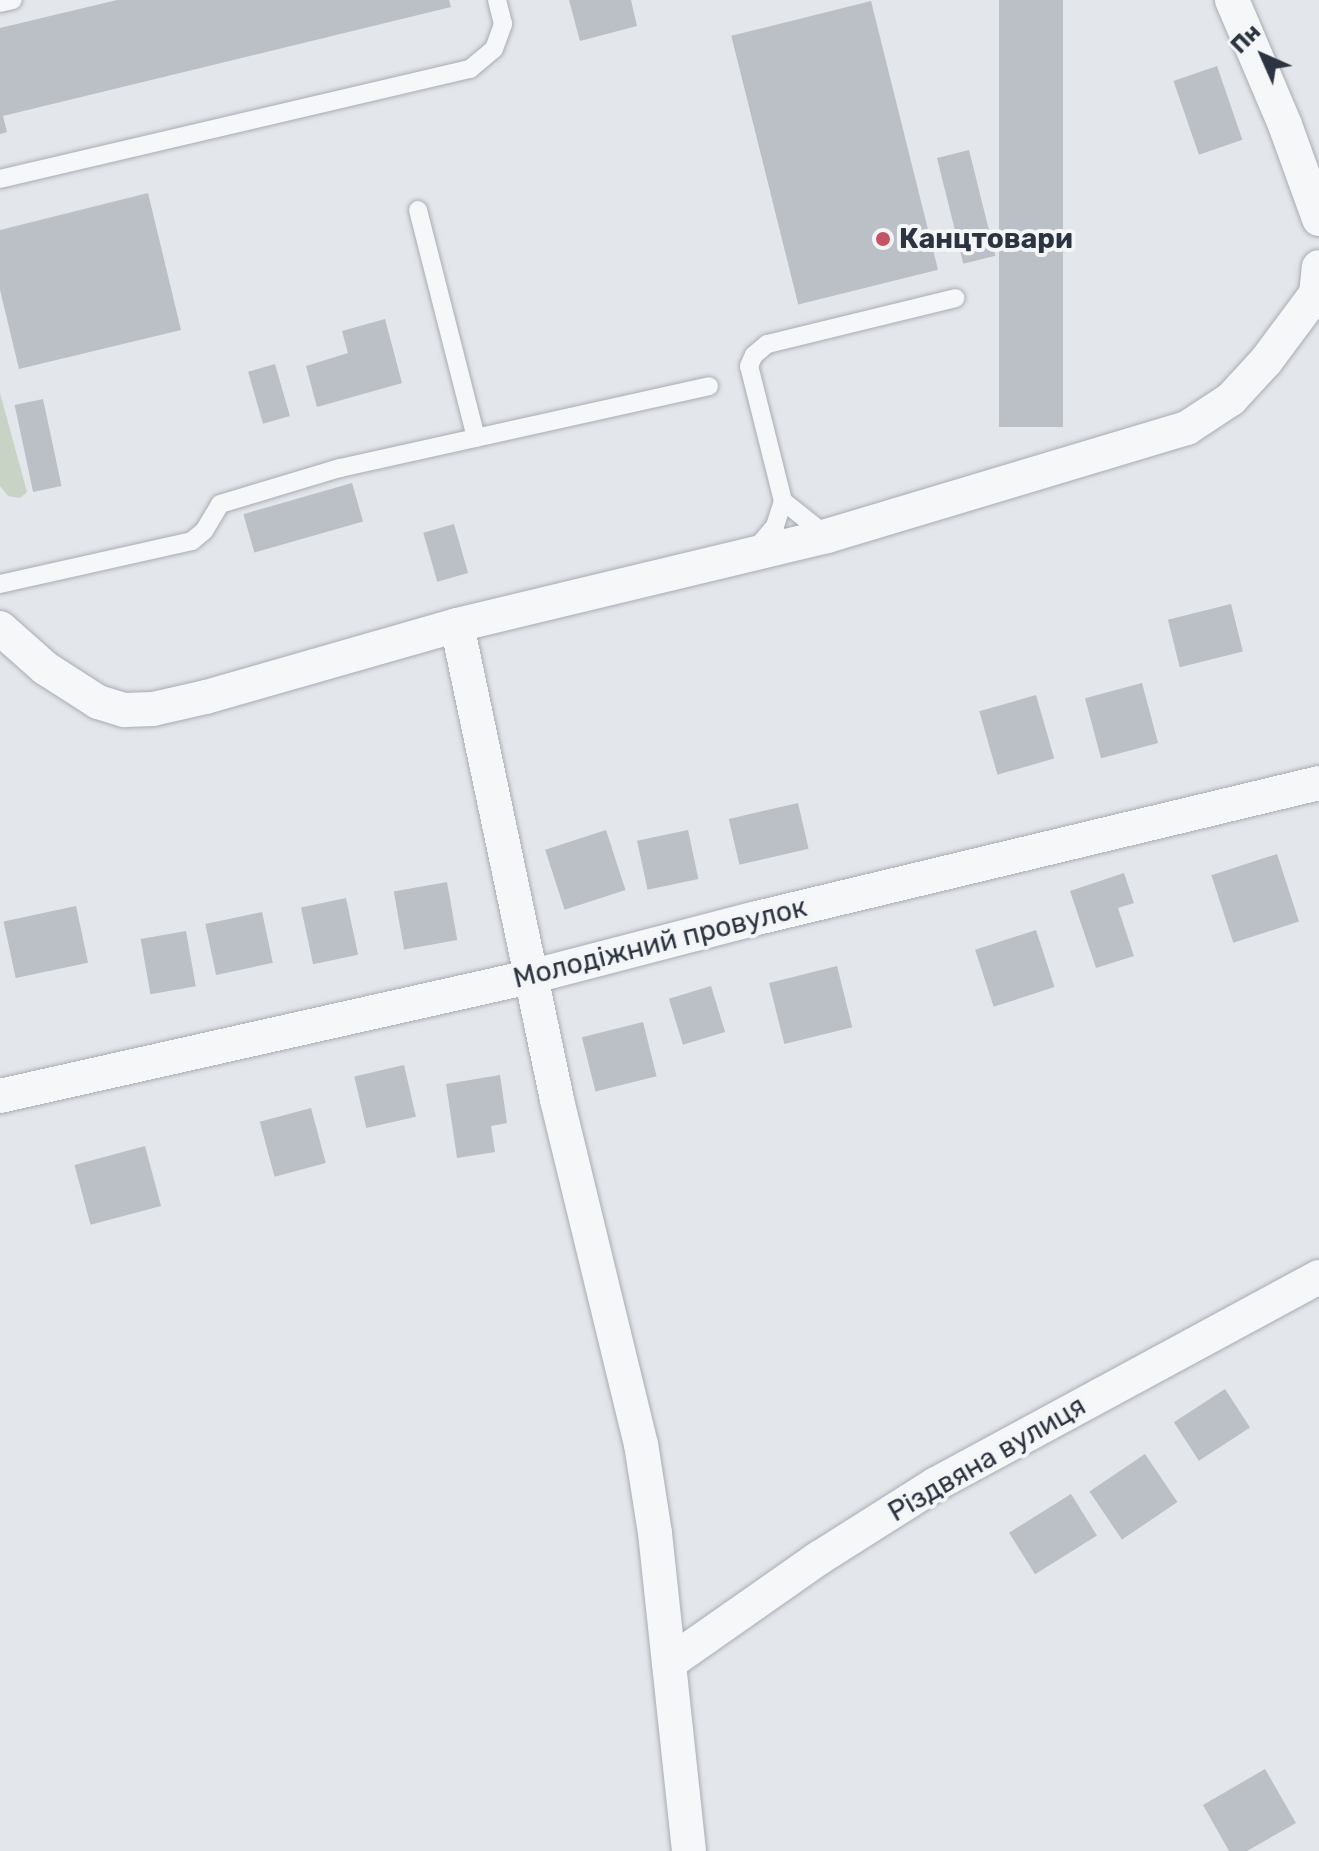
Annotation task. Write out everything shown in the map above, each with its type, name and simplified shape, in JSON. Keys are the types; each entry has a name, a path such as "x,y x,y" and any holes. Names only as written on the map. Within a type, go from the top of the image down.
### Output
{"street":[{"path":"1232,0 1280,111 1319,219"},
{"path":"0,628 71,688 98,702 125,710 153,709 206,697 457,625 827,536 1187,428 1231,399 1266,361 1318,285"},
{"path":"457,625 534,976 557,1100 641,1444 655,1533 689,1851"},
{"name":"Молодіжний провулок","path":"0,1096 534,976 753,919 1319,783"},
{"name":"Різдвяна вулиця","path":"669,1663 819,1558 936,1484 1319,1277"}],"lane":[{"path":"0,3 13,0"},
{"path":"0,179 470,69 494,49 503,24 497,0"},
{"path":"418,210 476,438"},
{"path":"750,556 775,526 783,501 749,366 754,355 767,344 955,298"},
{"path":"0,584 192,541 204,531 220,504 340,468 709,386"},
{"path":"783,501 827,536"}],"green space":[{"path":"0,393 27,492 20,498 8,496 0,486"}],"building":[{"path":"117,0 449,0 451,7 3,116 7,132 0,134 0,28"},
{"path":"569,0 631,0 637,26 580,41"},
{"path":"999,0 1063,0 1063,427 999,427"},
{"path":"871,1 938,270 798,305 731,36"},
{"path":"1217,66 1242,140 1199,155 1174,81"},
{"path":"969,150 995,256 963,264 937,158"},
{"path":"148,193 181,330 19,369 0,290 0,230"},
{"path":"385,319 402,383 317,407 306,366 348,353 342,331"},
{"path":"275,364 290,416 263,424 248,372"},
{"path":"43,399 62,486 33,492 15,405"},
{"path":"352,483 363,521 254,553 243,514"},
{"path":"454,524 468,573 437,582 423,533"},
{"path":"1231,604 1243,652 1180,667 1168,620"},
{"path":"1142,683 1158,743 1101,758 1085,698"},
{"path":"1036,695 1054,758 997,775 979,711"},
{"path":"798,803 809,849 739,865 729,819"},
{"path":"606,830 625,890 565,910 545,850"},
{"path":"688,830 698,879 648,890 637,841"},
{"path":"1277,854 1299,922 1233,943 1211,875"},
{"path":"1124,873 1134,903 1118,908 1134,956 1096,968 1070,891"},
{"path":"447,882 457,940 404,949 394,891"},
{"path":"346,898 358,955 313,964 301,908"},
{"path":"76,906 88,963 16,978 4,921"},
{"path":"262,912 273,963 216,975 205,924"},
{"path":"1036,930 1055,987 994,1007 975,950"},
{"path":"186,931 196,986 150,994 141,939"},
{"path":"837,966 852,1027 784,1044 769,983"},
{"path":"711,986 725,1032 683,1045 669,999"},
{"path":"643,1022 657,1076 595,1092 582,1037"},
{"path":"404,1065 416,1117 366,1128 354,1076"},
{"path":"500,1075 507,1123 491,1126 495,1152 457,1158 446,1084"},
{"path":"311,1108 326,1163 275,1177 260,1122"},
{"path":"145,1146 161,1206 91,1225 74,1165"},
{"path":"1225,1389 1250,1428 1199,1461 1174,1422"},
{"path":"1145,1454 1177,1502 1122,1540 1089,1491"},
{"path":"1071,1494 1097,1536 1035,1574 1009,1533"},
{"path":"1265,1769 1296,1823 1247,1851 1229,1851 1203,1805"}],"place":[{"name":"Канцтовари","path":"883,239"}]}
